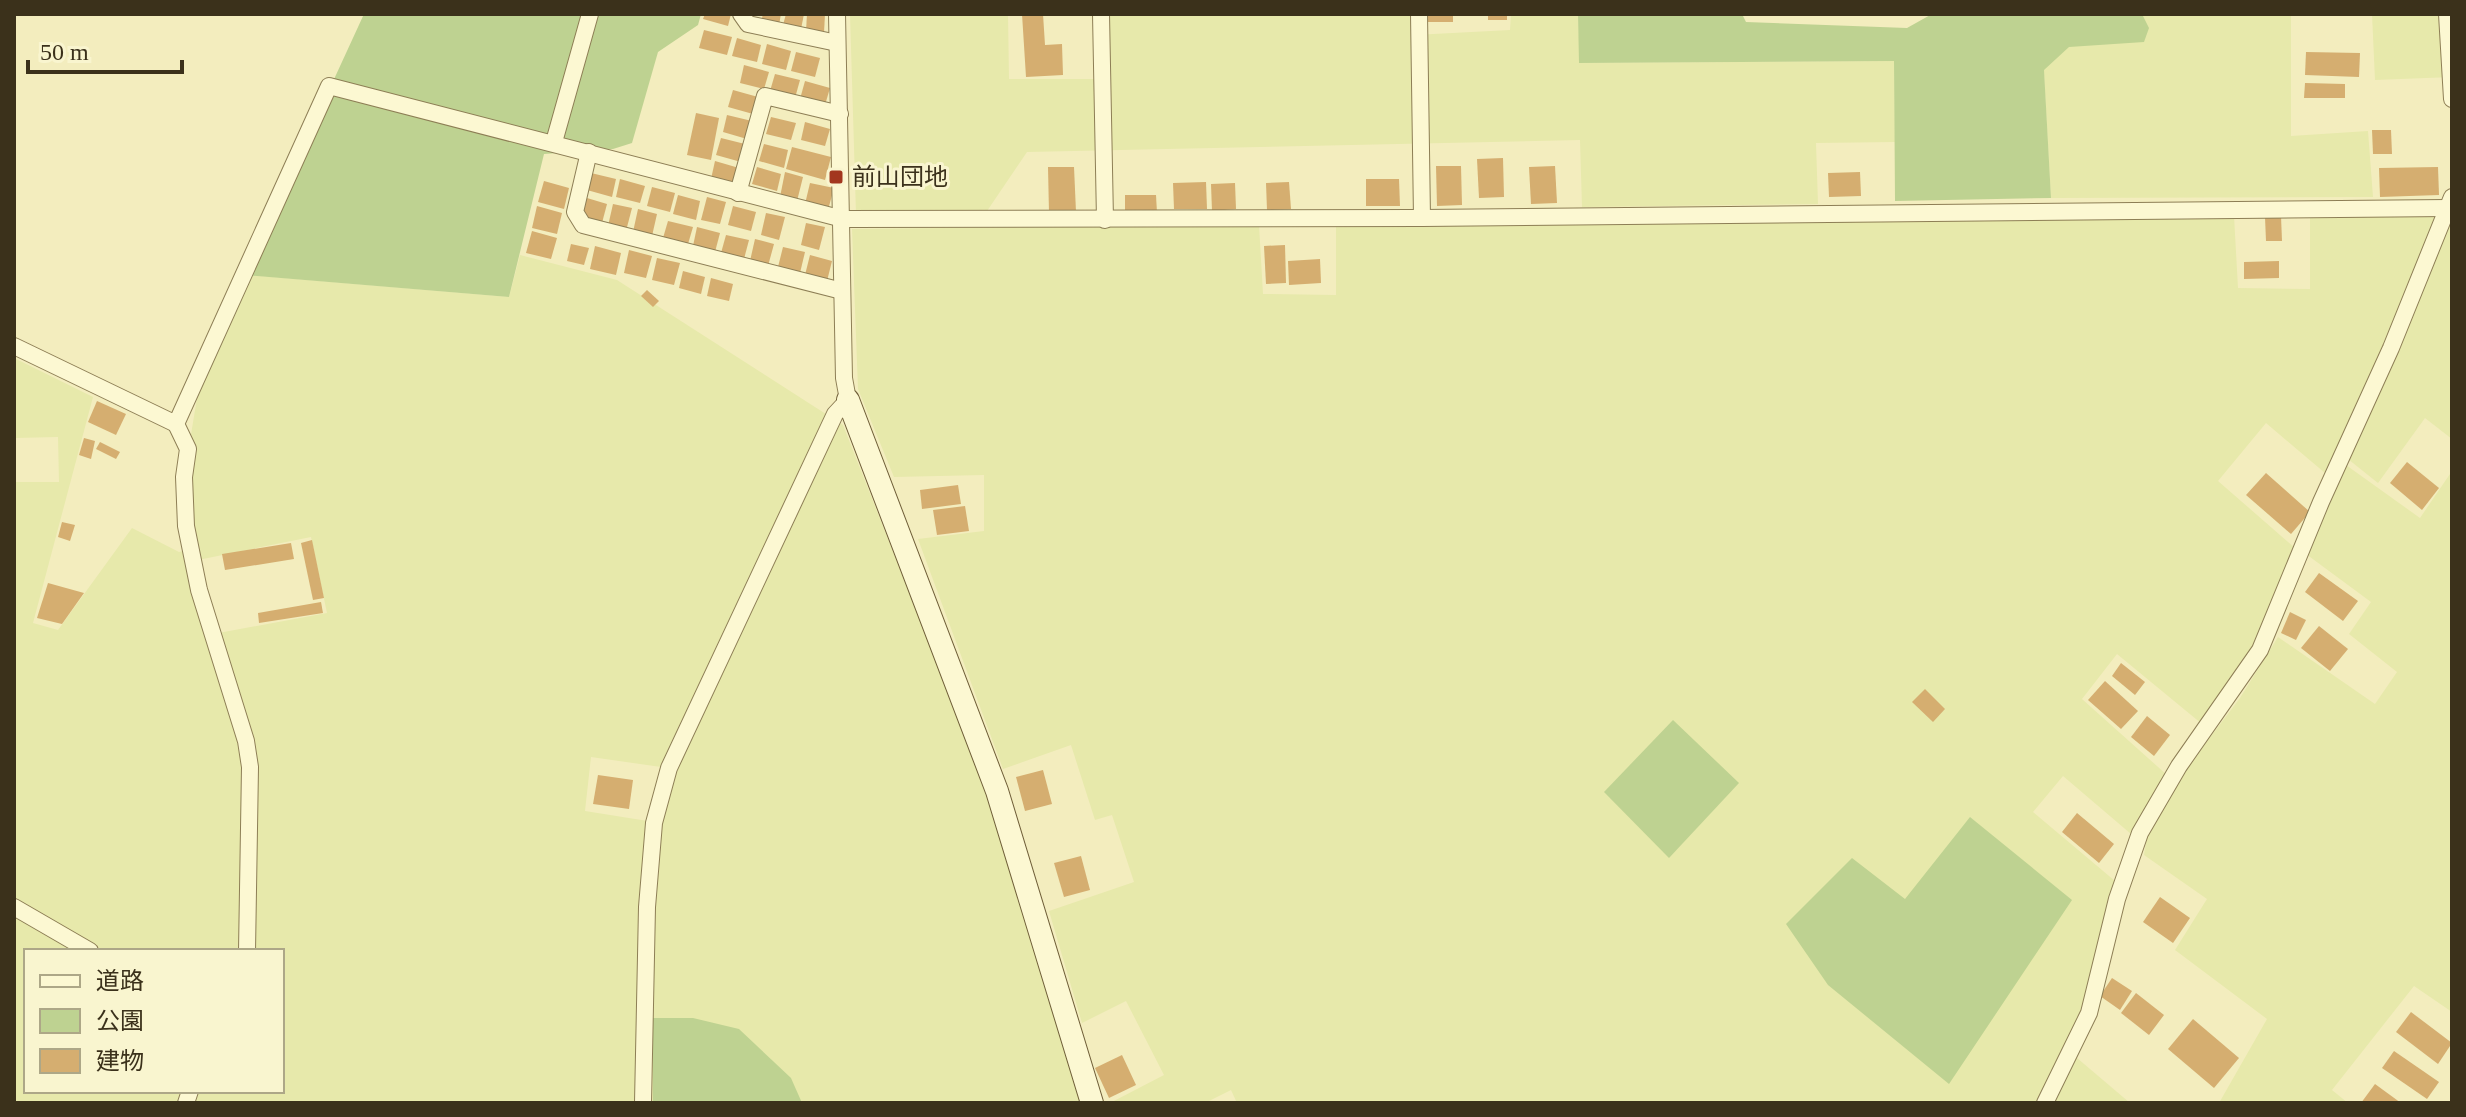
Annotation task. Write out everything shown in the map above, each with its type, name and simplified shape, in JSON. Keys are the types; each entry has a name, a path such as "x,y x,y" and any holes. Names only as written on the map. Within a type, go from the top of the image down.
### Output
{"street":[{"path":"554,142 590,14"},
{"path":"741,14 748,24 837,43"},
{"path":"837,14 844,378 848,400 976,731 1017,848 1092,1103"},
{"path":"1101,14 1105,220"},
{"path":"1419,14 1422,218"},
{"path":"2447,14 2452,99"},
{"path":"176,424 329,86 843,219 1422,218 2450,202 2260,650 2179,766 2140,833 2117,899 2089,1013 2045,1103"},
{"path":"738,193 765,96 840,114"},
{"path":"589,152 575,212 583,225 842,291"},
{"path":"14,346 176,424 188,449 184,477 186,526 193,561 246,741 250,767 247,949"},
{"path":"643,1103 647,907 654,823 669,768 835,414 848,400"},
{"path":"14,907 87,949"}],"green space":[{"path":"364,14 701,14 698,25 658,52 632,143 613,149 544,154 509,297 244,275"},
{"path":"850,14 1008,14 1009,79 1107,79 1108,14 1413,14 1414,35 1510,30 1511,14 1578,14 1580,63 1894,61 1895,142 1816,143 1818,204 1582,207 1580,140 1027,152 985,214 856,214"},
{"path":"1578,14 1742,14 1746,22 1907,28 1932,14 2142,14 2149,28 2144,42 2069,47 2044,70 2051,198 1895,201 1894,61 1579,63"},
{"path":"1934,14 2372,14 2291,15 2291,136 2368,131 2373,197 2051,198 2042,37"},
{"path":"2372,14 2452,14 2452,77 2375,80"},
{"path":"2441,213 2383,355 2325,473 2266,423 2218,481 2295,548 2257,643 2202,724 2117,654 2082,699 2167,775 2131,834 2063,776 2033,812 2115,881 2082,1020 2038,1103 1237,1103 1231,1090 1205,1103 1110,1103 1164,1075 1126,1001 1082,1023 1049,911 1134,882 1112,815 1095,820 1071,745 1003,769 918,539 984,531 984,475 894,477 858,389 852,229 1259,225 1263,294 1336,295 1336,226 2234,216 2238,288 2310,289 2310,215"},
{"path":"2452,216 2452,439 2425,418 2378,483 2348,459"},
{"path":"520,255 617,280 843,425 989,795 1081,1103 14,1103 14,358 93,397 33,623 58,630 132,528 179,552 190,549 184,477 199,386 247,275 509,297","holes":["58,437 59,482 16,482 15,438","311,537 327,613 213,634 193,561","591,757 668,768 654,822 585,811"]},
{"path":"2346,465 2420,518 2452,471 2452,1012 2414,986 2332,1090 2348,1103 2219,1103 2267,1019 2175,950 2207,899 2144,855 2147,836 2186,769 2240,698 2278,637 2375,704 2397,672 2349,634 2371,602 2306,554"},
{"path":"1673,720 1739,783 1669,858 1604,792"},
{"path":"1970,817 2072,900 1949,1084 1828,985 1786,924 1852,858 1905,899"},
{"path":"653,1018 693,1018 739,1029 791,1078 802,1103 653,1103"},
{"path":"2077,1058 2130,1103 2053,1103"}],"building":[{"path":"705,14 731,14 728,26 703,19"},
{"path":"763,14 781,14 779,25 761,22"},
{"path":"786,14 804,14 801,29 783,25"},
{"path":"807,14 825,14 824,33 806,31"},
{"path":"1022,14 1043,14 1045,45 1062,44 1063,75 1026,77"},
{"path":"1428,14 1453,14 1453,22 1428,22"},
{"path":"1488,14 1507,14 1507,20 1488,20"},
{"path":"704,30 732,37 727,55 699,48"},
{"path":"737,38 761,45 757,62 732,56"},
{"path":"767,44 791,51 786,70 762,64"},
{"path":"796,52 820,58 815,77 791,71"},
{"path":"2306,52 2360,53 2359,77 2305,75"},
{"path":"744,65 769,72 764,89 740,83"},
{"path":"775,74 800,80 795,98 770,91"},
{"path":"805,81 830,88 825,105 800,99"},
{"path":"2305,83 2345,84 2345,98 2304,98"},
{"path":"733,90 758,97 753,114 728,107"},
{"path":"696,113 719,118 711,160 687,155"},
{"path":"727,115 752,121 747,139 723,132"},
{"path":"771,117 796,123 791,140 766,134"},
{"path":"805,122 830,129 825,146 801,140"},
{"path":"2372,130 2391,130 2392,154 2373,154"},
{"path":"721,138 745,144 741,162 716,155"},
{"path":"764,144 788,150 784,168 759,161"},
{"path":"792,147 831,157 825,180 786,169"},
{"path":"1503,158 1504,197 1479,198 1477,159"},
{"path":"715,161 739,168 735,185 711,179"},
{"path":"1436,166 1461,166 1462,205 1437,206"},
{"path":"1555,166 1557,203 1531,204 1529,167"},
{"path":"757,167 781,174 777,191 752,184"},
{"path":"1048,167 1074,167 1076,212 1049,213"},
{"path":"2438,167 2439,195 2380,197 2379,168"},
{"path":"785,172 803,177 797,201 780,197"},
{"path":"1860,172 1861,196 1829,197 1828,173"},
{"path":"591,173 616,179 612,197 587,190"},
{"path":"620,179 645,186 640,203 616,197"},
{"path":"1366,179 1399,179 1400,206 1366,206"},
{"path":"544,181 569,188 564,209 538,202"},
{"path":"1206,182 1207,209 1174,209 1173,183"},
{"path":"1289,182 1291,209 1267,210 1266,183"},
{"path":"810,183 834,188 828,210 805,204"},
{"path":"1235,183 1236,209 1212,211 1211,184"},
{"path":"652,187 675,193 670,212 647,206"},
{"path":"678,195 700,201 696,220 673,214"},
{"path":"1125,195 1156,195 1157,213 1125,213"},
{"path":"707,197 726,202 720,224 701,220"},
{"path":"587,198 607,204 602,223 582,217"},
{"path":"613,204 632,208 626,231 608,226"},
{"path":"537,206 562,213 557,234 532,228"},
{"path":"733,206 756,212 751,231 728,225"},
{"path":"638,209 657,214 652,236 633,232"},
{"path":"766,213 785,217 779,240 761,235"},
{"path":"2281,216 2282,241 2266,241 2265,217"},
{"path":"668,221 693,227 688,244 663,238"},
{"path":"806,223 825,227 819,250 801,245"},
{"path":"697,227 720,233 715,252 693,246"},
{"path":"532,231 557,238 551,259 526,253"},
{"path":"726,235 749,240 744,259 721,253"},
{"path":"755,239 774,244 768,266 750,261"},
{"path":"571,244 589,248 584,265 567,261"},
{"path":"1285,245 1286,283 1266,284 1264,246"},
{"path":"595,246 621,253 616,275 590,269"},
{"path":"783,247 805,252 800,273 778,267"},
{"path":"629,250 652,256 646,278 624,273"},
{"path":"810,255 832,261 827,281 805,275"},
{"path":"657,258 680,263 674,285 652,280"},
{"path":"1320,259 1321,283 1289,285 1288,261"},
{"path":"2279,261 2279,278 2244,279 2244,262"},
{"path":"683,271 705,277 701,294 679,288"},
{"path":"711,278 733,284 729,301 707,296"},
{"path":"647,290 659,301 653,307 641,296"},
{"path":"97,401 126,414 116,435 88,422"},
{"path":"84,438 95,441 91,459 79,455"},
{"path":"100,442 120,452 116,459 96,449"},
{"path":"2407,462 2439,488 2422,510 2390,483"},
{"path":"2266,473 2310,512 2291,534 2246,495"},
{"path":"958,485 961,504 922,509 920,490"},
{"path":"965,506 969,531 937,535 933,510"},
{"path":"62,522 75,525 70,541 58,537"},
{"path":"312,540 324,598 313,600 301,543"},
{"path":"291,543 294,559 225,570 222,554"},
{"path":"2319,573 2358,601 2343,621 2305,592"},
{"path":"48,583 84,593 62,624 37,618"},
{"path":"321,602 323,613 259,623 258,613"},
{"path":"2290,612 2306,620 2296,640 2281,633"},
{"path":"2319,626 2348,649 2330,671 2301,648"},
{"path":"2121,663 2145,682 2135,695 2112,676"},
{"path":"2105,681 2138,711 2121,729 2088,700"},
{"path":"1925,689 1945,709 1933,722 1912,702"},
{"path":"2147,716 2170,735 2154,756 2131,737"},
{"path":"1043,770 1052,804 1025,811 1016,777"},
{"path":"598,775 633,780 629,809 593,804"},
{"path":"2077,813 2114,844 2099,863 2062,832"},
{"path":"1081,856 1090,890 1064,897 1054,863"},
{"path":"2160,897 2190,918 2173,943 2143,922"},
{"path":"2112,978 2132,991 2120,1010 2100,996"},
{"path":"2136,993 2164,1015 2149,1035 2121,1013"},
{"path":"2411,1012 2452,1043 2438,1064 2396,1032"},
{"path":"2193,1019 2239,1058 2214,1088 2168,1049"},
{"path":"2394,1051 2439,1082 2427,1099 2382,1068"},
{"path":"1122,1055 1136,1085 1109,1098 1095,1068"},
{"path":"2375,1084 2401,1103 2361,1103"}],"place":[{"name":"前山団地","path":"836,177"}]}
